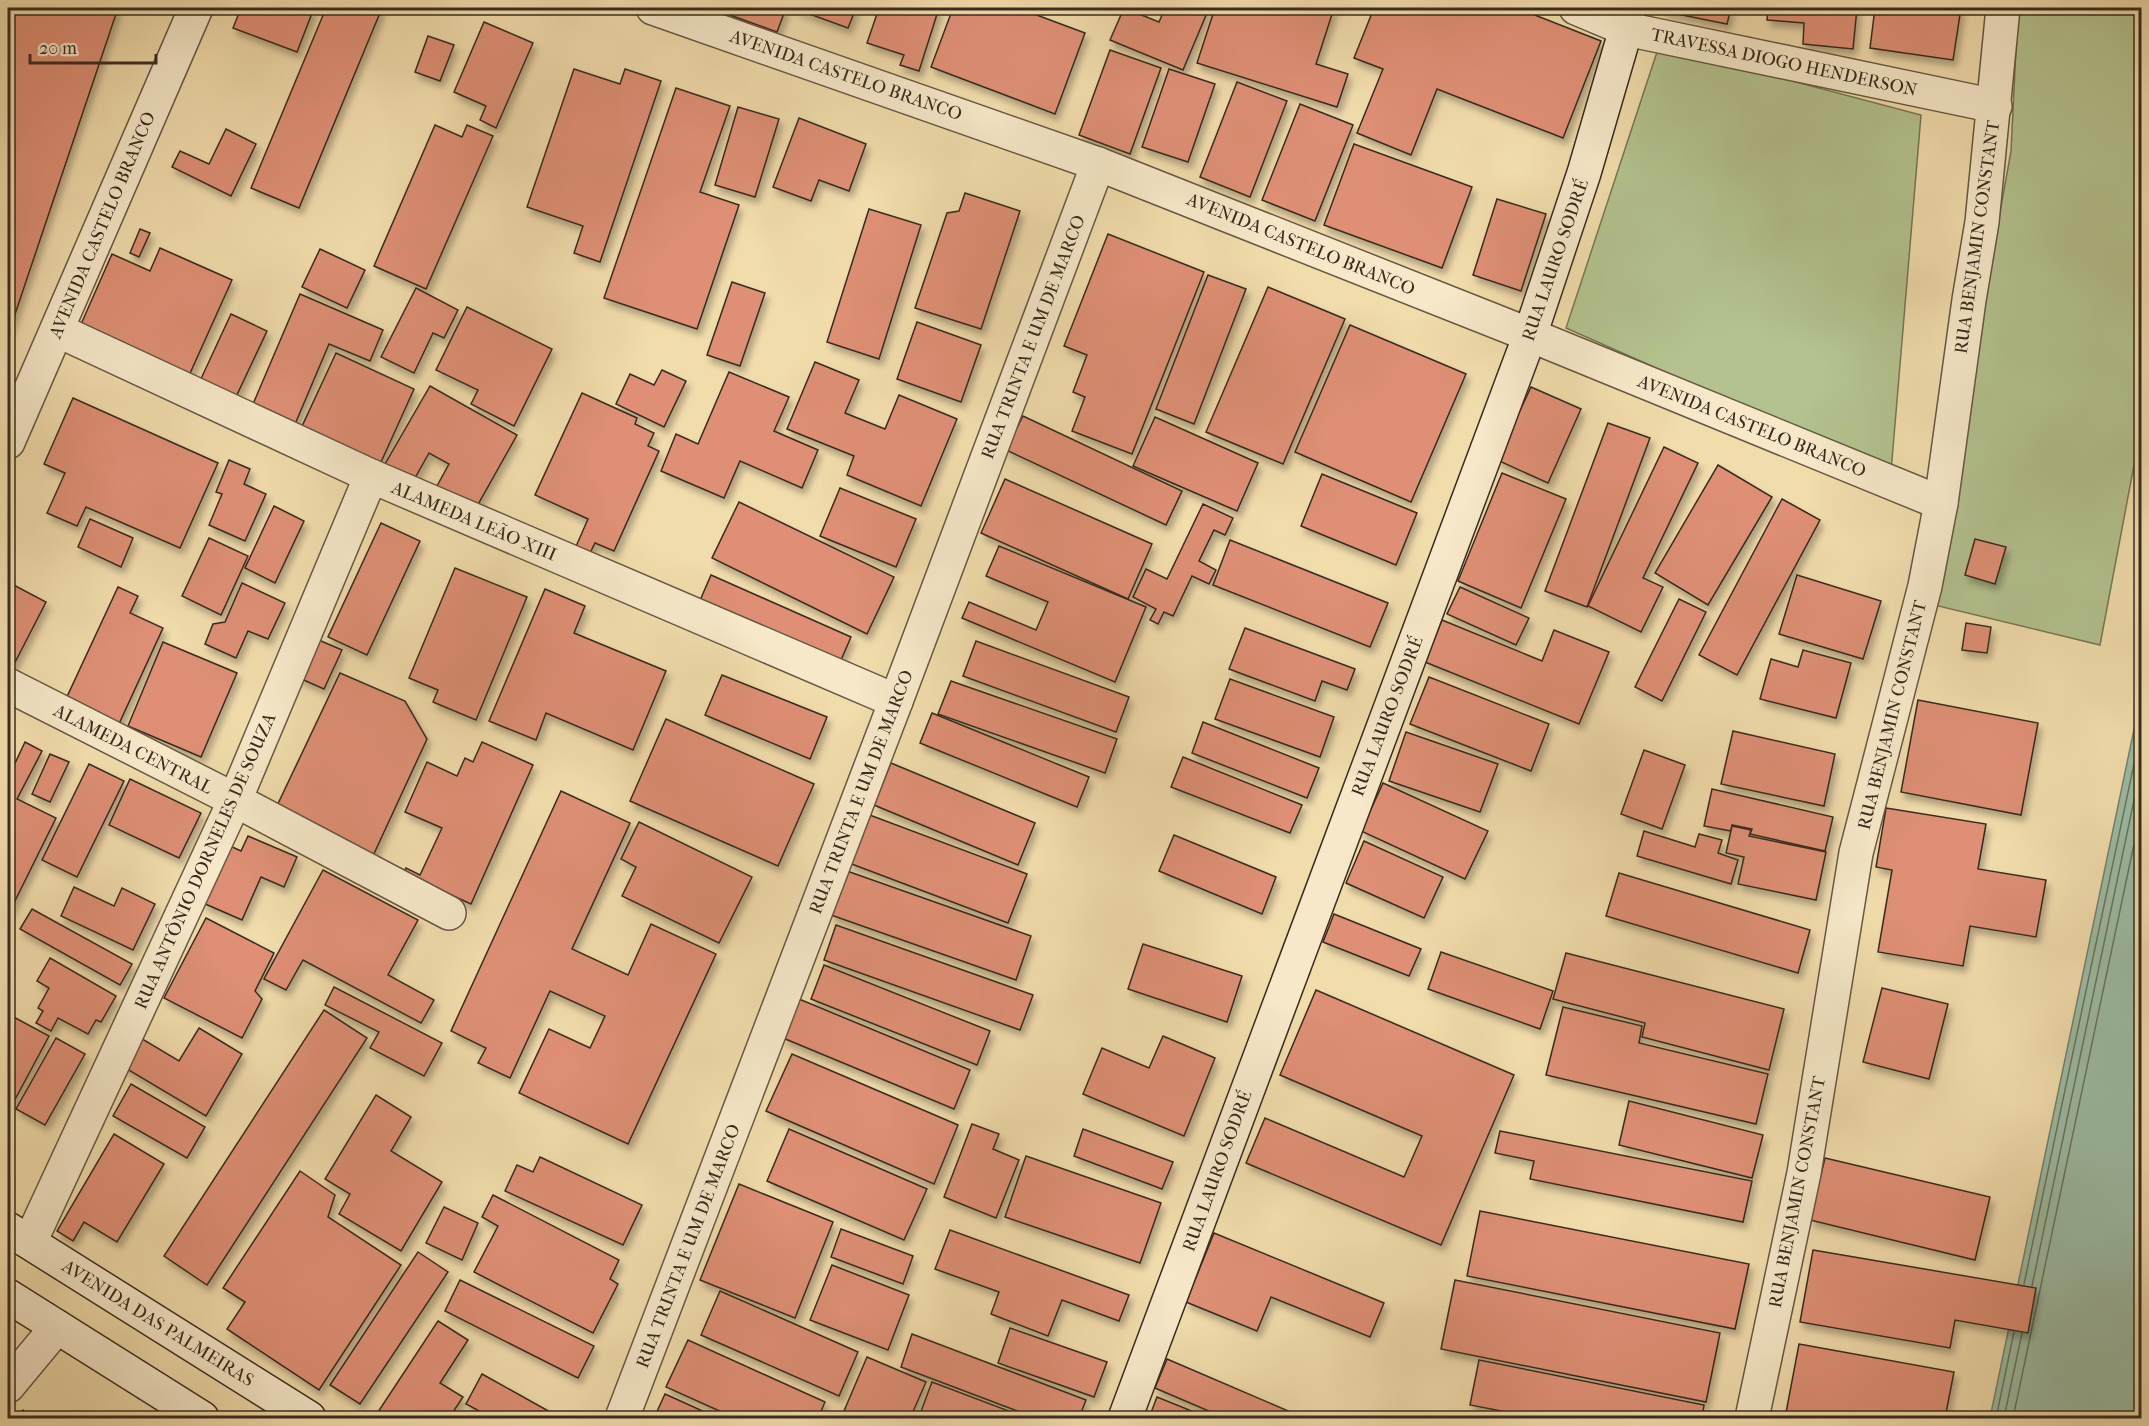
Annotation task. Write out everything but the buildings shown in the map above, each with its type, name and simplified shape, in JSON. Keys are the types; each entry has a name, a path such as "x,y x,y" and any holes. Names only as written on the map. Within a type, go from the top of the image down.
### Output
{"street":[{"name":"AVENIDA CASTELO BRANCO","path":"8,442 196,8"},
{"name":"AVENIDA CASTELO BRANCO","path":"653,8 1098,164 1530,335 1941,503"},
{"name":"TRAVESSA DIOGO HENDERSON","path":"1576,8 1628,18 1995,106"},
{"name":"RUA BENJAMIN CONSTANT","path":"1752,1419 1803,1173 1856,853 1924,586 1941,503 1982,222 2003,8"},
{"name":"RUA LAURO SODRÉ","path":"1125,1419 1530,335 1584,173 1628,18"},
{"name":"RUA TRINTA E UM DE MARCO","path":"622,1419 1098,164"},
{"name":"ALAMEDA LEÃO XIII","path":"57,330 370,476 896,701"},
{"name":"RUA ANTÔNIO DORNELES DE SOUZA","path":"19,1235 235,800 370,476"},
{"name":"ALAMEDA CENTRAL","path":"8,685 235,800 449,913"},
{"name":"AVENIDA DAS PALMEIRAS","path":"19,1235 309,1419"},
{"path":"8,1296 202,1419"},
{"path":"8,1386 57,1327"}],"shaded area":[{"path":"2018,8 2141,8 2141,428 2100,645 1930,604 2011,151"},
{"path":"1659,46 1921,115 1891,472 1566,328"}],"water":[{"path":"2141,696 2141,1418 1990,1418"}]}
